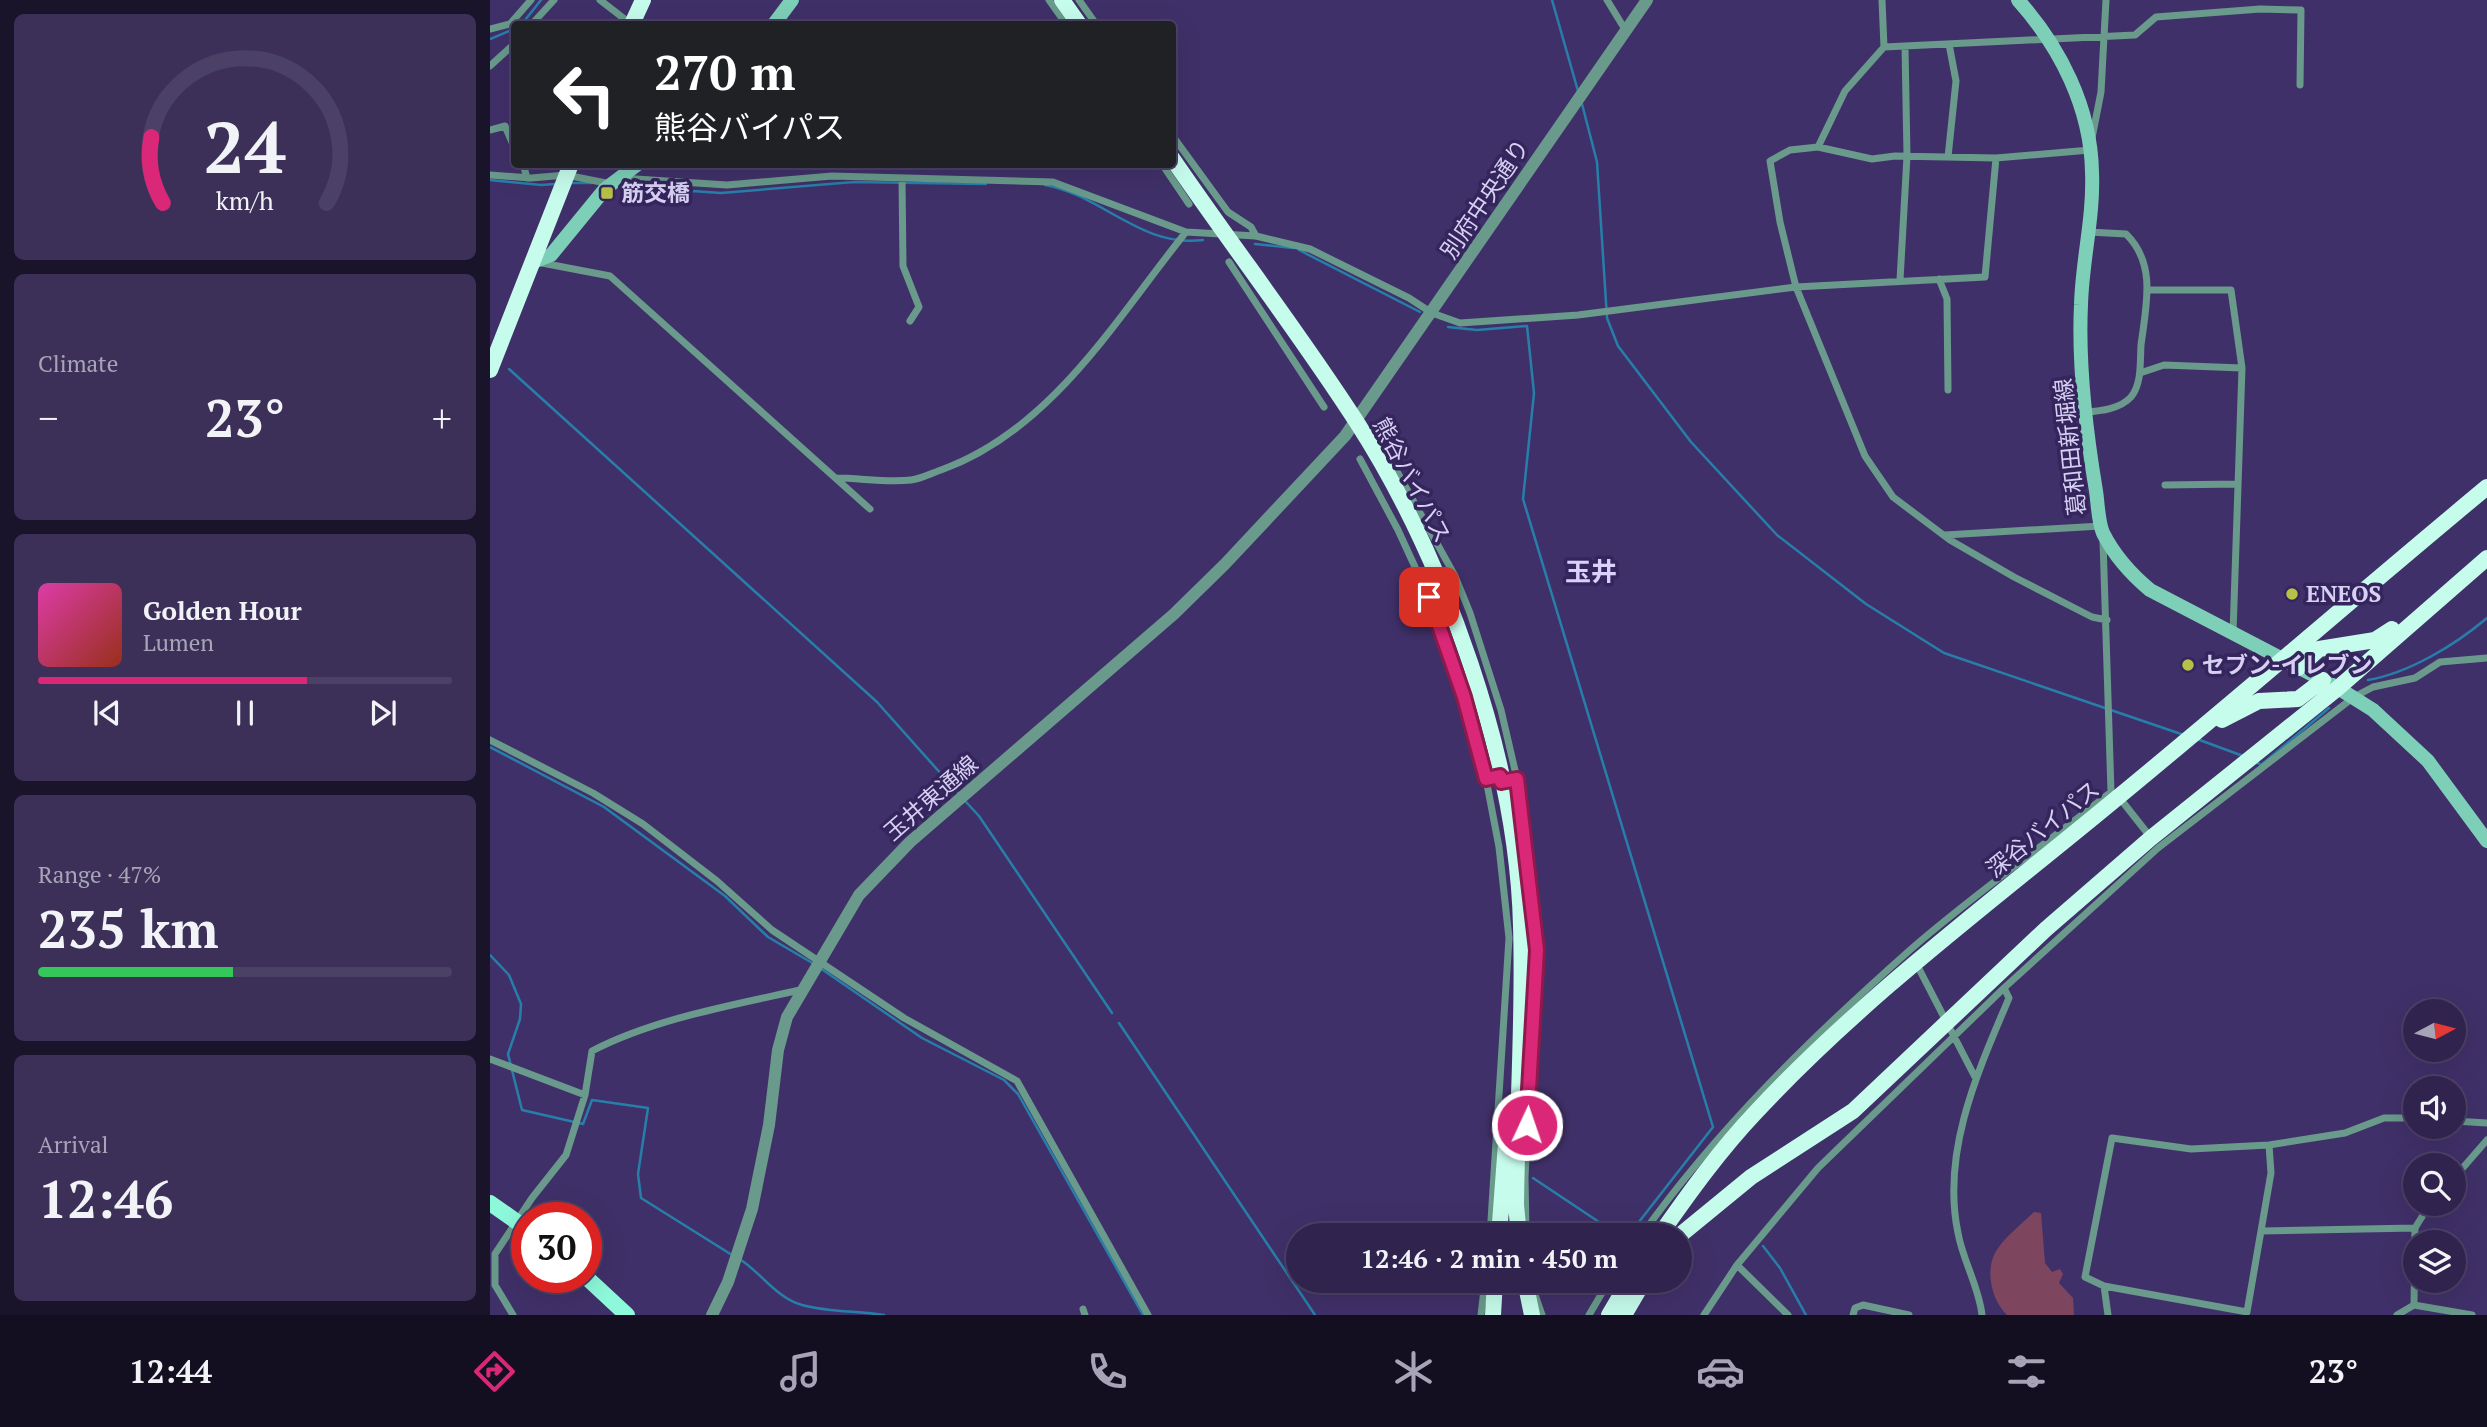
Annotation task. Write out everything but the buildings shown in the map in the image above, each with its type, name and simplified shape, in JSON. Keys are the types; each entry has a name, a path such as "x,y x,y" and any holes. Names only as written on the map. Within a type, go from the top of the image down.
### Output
{"highway":[{"path":"633,21 643,0"},
{"path":"1062,0 1077,21"},
{"name":"熊谷バイパス","path":"1176,164 1356,421 1400,497 1446,617 1476,680 1501,779 1514,852 1521,925 1520,992"},
{"path":"490,370 568,170"},
{"name":"深谷バイパス","path":"1668,1223 1698,1180 1754,1113 1914,955 2192,734 2487,487"},
{"path":"1692,1225 1751,1177 1853,1111 2046,929 2155,843 2249,759 2339,688 2487,558"},
{"path":"2298,667 2319,649 2358,645 2375,640 2398,625 2407,626"},
{"path":"2192,734 2213,726 2236,710 2259,701 2298,699 2322,680"},
{"path":"1495,1223 1520,992"},
{"path":"1518,1223 1520,992"},
{"path":"1493,1315 1494,1293"},
{"path":"1527,1293 1532,1315"},
{"path":"1609,1315 1622,1293"},
{"path":"1624,1315 1637,1293"}],"main road":[{"path":"776,21 792,0"},
{"name":"葛和田新堀線","path":"2018,0 2049,38 2073,85 2090,150 2092,173 2089,232 2080,307 2086,412 2102,529 2133,575 2150,590 2339,688 2392,726 2428,761 2487,841"},
{"path":"533,262 551,255 615,181 633,168"},
{"path":"490,1203 511,1218"},
{"path":"602,1292 627,1315"}],"street":[{"path":"513,21 531,0"},
{"path":"535,21 554,0"},
{"path":"600,0 628,21"},
{"path":"1049,0 1064,21"},
{"path":"1079,0 1094,21"},
{"path":"1607,0 1626,31"},
{"name":"別府中央通り","path":"1356,421 1647,0"},
{"path":"1818,147 1845,91 1884,47 1882,0"},
{"path":"2106,0 2101,92 2090,150 1996,158 1907,156 1872,159 1818,147 1790,150 1770,162 1780,222 1797,288 1865,456 1893,498 1944,535 2046,594 2092,617 2107,620"},
{"path":"1884,47 2135,35 2157,17 2260,9 2301,10 2300,85"},
{"path":"490,29 511,23"},
{"path":"1948,157 1956,81 1949,44"},
{"path":"1900,281 1907,156 1905,46"},
{"path":"490,66 511,47"},
{"path":"490,130 505,126 511,141"},
{"path":"1176,140 1228,212 1251,227 1256,236"},
{"path":"490,175 527,178 568,170 615,181 727,186 832,176 1052,182 1186,232 1223,232 1256,236 1310,249 1409,298 1432,313 1460,323 1596,313 1797,288 1985,277 1996,158"},
{"path":"524,168 527,178"},
{"path":"1165,168 1189,204"},
{"path":"902,178 903,266 919,307 910,321"},
{"path":"836,478 912,480 980,454 1013,433 1077,374 1100,340 1186,232"},
{"path":"2086,412 2120,405 2132,396 2140,373 2149,290 2139,247 2126,234 2089,232"},
{"path":"533,262 610,276 870,509"},
{"path":"1229,262 1267,297 1324,407"},
{"path":"1938,279 1947,299 1948,390"},
{"path":"2149,290 2231,290 2242,368 2234,634"},
{"path":"2140,373 2164,365 2242,368"},
{"name":"玉井東通線","path":"712,1315 729,1282 752,1209 769,1125 778,1050 787,1017 800,990 859,895 909,842 1174,614 1244,544 1356,421"},
{"path":"1384,448 1455,576 1501,710 1499,847 1509,938 1495,1223"},
{"path":"1360,459 1446,617 1468,608"},
{"path":"2165,485 2238,484"},
{"path":"1944,535 2102,529 2109,716 2115,794 2155,843"},
{"path":"1704,1315 1737,1265 1818,1168 2155,843 2354,697 2373,687 2415,678 2441,662 2487,659"},
{"path":"490,740 593,793 643,824 717,881 772,930 817,963 904,1018 1017,1081 1148,1315"},
{"path":"1501,779 1537,950 1525,1177 1526,1223"},
{"path":"1650,1223 1675,1189 1753,1099 1914,955 1975,1077"},
{"path":"1982,1315 1958,1234 1953,1188 1961,1132 1975,1077 2009,998 2004,988"},
{"path":"536,1202 566,1155 585,1095 592,1051 611,1042 716,1009 800,990"},
{"path":"490,1059 585,1095"},
{"path":"2269,1145 2271,1173 2247,1312 2104,1286 2084,1277 2112,1139 2191,1149 2269,1145 2345,1133 2384,1118 2403,1118"},
{"path":"2466,1122 2487,1123"},
{"path":"2466,1164 2487,1140"},
{"path":"2414,1305 2415,1228 2422,1216"},
{"path":"2262,1231 2415,1228"},
{"path":"511,1236 495,1254 495,1284 513,1315"},
{"path":"1737,1265 1788,1315"},
{"path":"2104,1286 2108,1315"},
{"path":"1481,1315 1484,1293"},
{"path":"1536,1293 1542,1315"},
{"path":"1589,1315 1603,1293"},
{"path":"1853,1315 1855,1308 1863,1305 1909,1315"},
{"path":"2397,1315 2414,1305 2472,1315"}],"shaded area":[{"path":"2034,1212 2041,1213 2045,1263 2052,1272 2060,1269 2063,1274 2059,1283 2073,1298 2074,1315 2007,1315 1997,1302 1990,1277 1995,1253"}],"waterway":[{"path":"524,21 541,0"},
{"path":"1552,0 1578,91"},
{"path":"490,39 511,30"},
{"path":"1582,104 1597,162 1607,318 1618,346 1691,442 1777,535 1866,604 1944,653 2184,735"},
{"path":"490,180 556,184"},
{"path":"619,186 721,193 854,182 986,184"},
{"path":"570,183 591,183"},
{"path":"1045,185 1085,199 1141,229 1160,236 1203,240"},
{"path":"1255,244 1293,248"},
{"path":"1299,250 1420,312"},
{"path":"1448,327 1477,330 1527,326 1534,393 1523,499 1713,1127 1638,1223"},
{"path":"509,369 877,702 959,794"},
{"path":"2368,680 2399,671 2431,656 2487,618"},
{"path":"2256,762 2261,765 2329,708"},
{"path":"2197,739 2243,756"},
{"path":"490,747 604,807 725,896 768,937 814,964"},
{"path":"966,802 979,816 1112,1013"},
{"path":"490,955 509,975 521,1004 520,1019 508,1054 522,1110 583,1124 592,1100 648,1108 638,1174 641,1198 732,1255"},
{"path":"820,968 922,1038 1004,1080 1018,1094 1143,1315"},
{"path":"1119,1023 1315,1315"},
{"path":"1533,1178 1600,1223"},
{"path":"1763,1246 1780,1268 1806,1315"},
{"path":"741,1260 793,1302 822,1309 884,1315"}],"place":[{"name":"筋交橋","path":"607,193"},
{"name":"ENEOS","path":"2292,594"},
{"name":"セブン-イレブン","path":"2188,665"}],"district":[{"name":"玉井","path":"1591,572"}],"route":[{"path":"1429,597 1439,619 1464,697 1486,779 1500,776 1501,782 1517,779 1537,950 1527,1125"}]}
